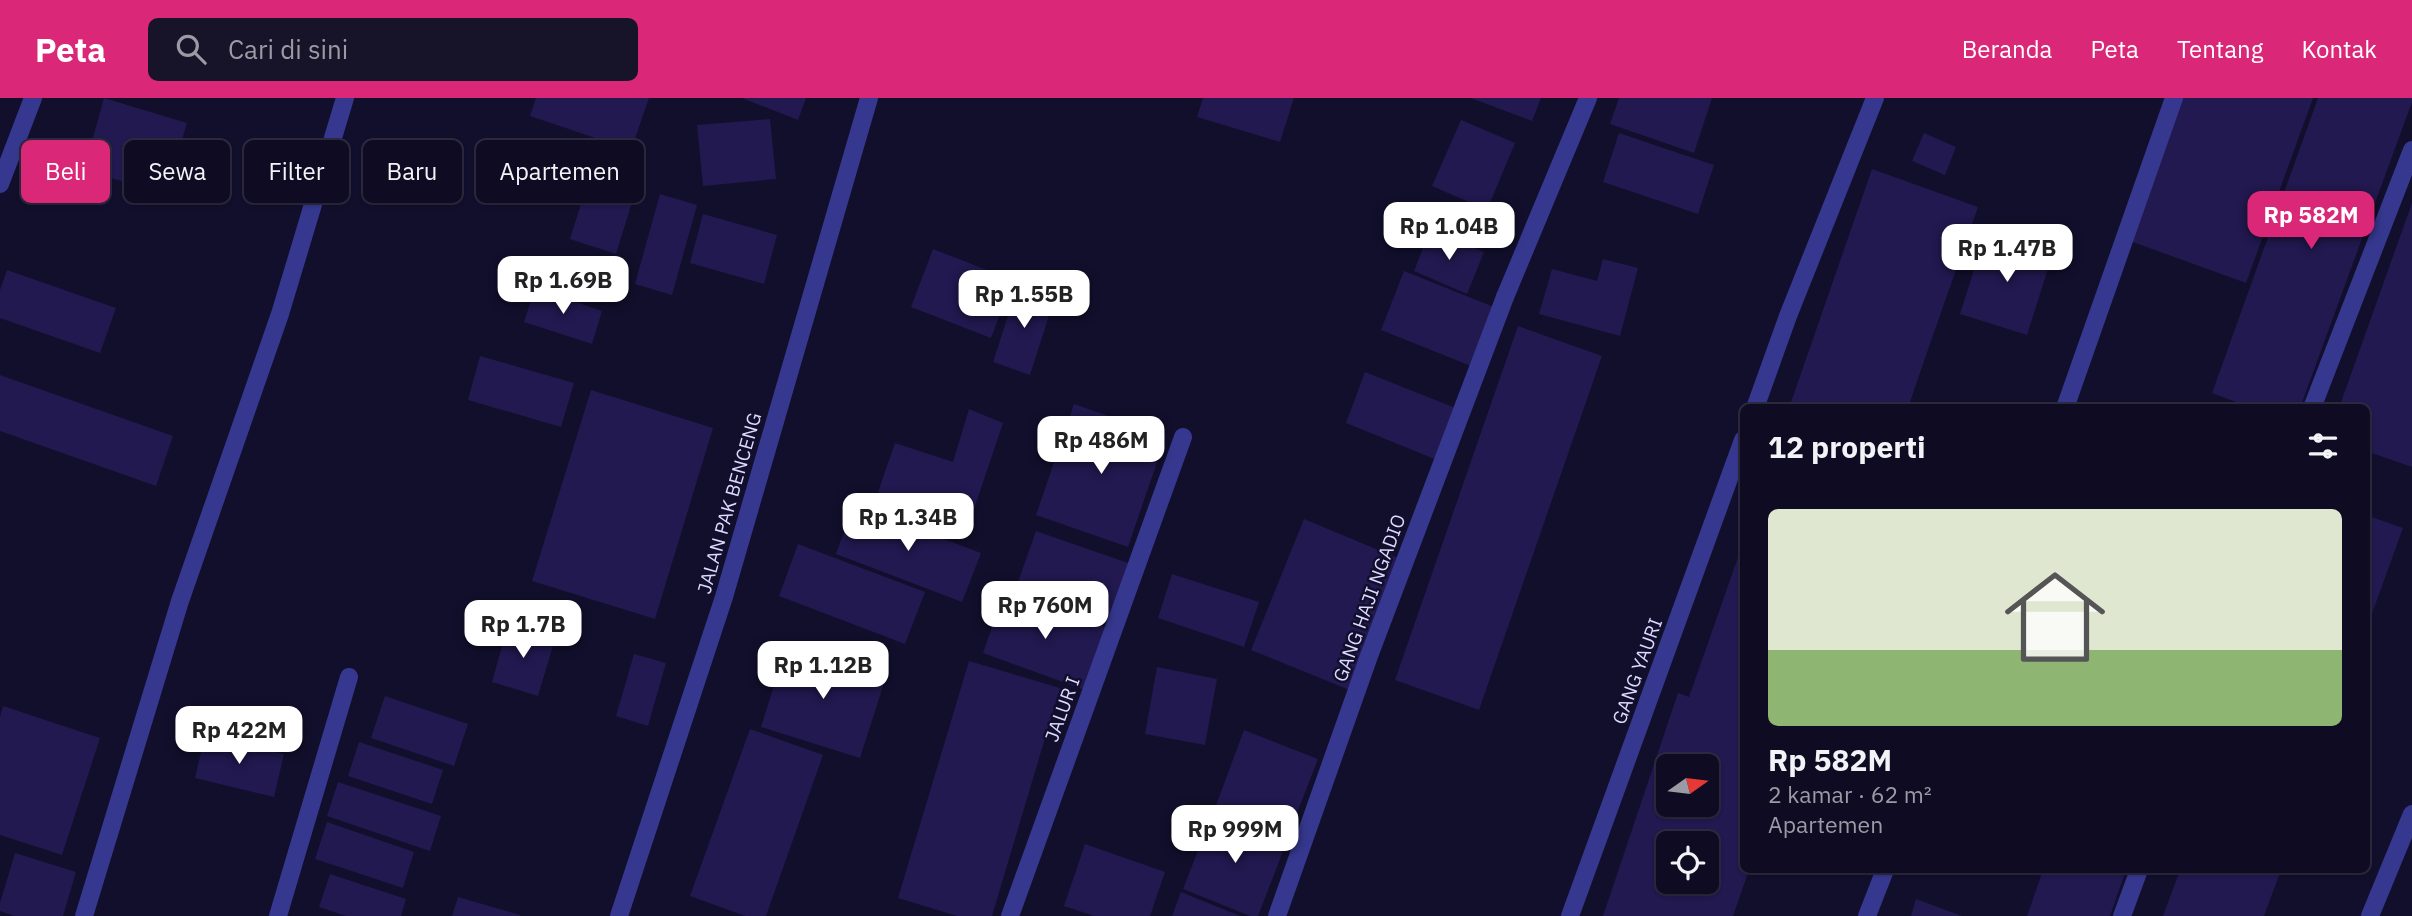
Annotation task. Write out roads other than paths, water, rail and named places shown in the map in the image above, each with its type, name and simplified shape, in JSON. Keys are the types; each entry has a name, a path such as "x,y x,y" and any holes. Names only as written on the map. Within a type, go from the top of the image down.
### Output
{"street":[{"path":"0,184 33,98"},
{"path":"84,916 180,601 279,314 345,98"},
{"name":"JALAN PAK BENCENG","path":"618,916 723,597 869,98"},
{"name":"GANG HAJI NGADIO","path":"1278,916 1369,656 1505,297 1588,98"},
{"path":"1756,404 1788,316 1875,98"},
{"path":"2066,404 2174,98"},
{"path":"2314,404 2412,150"},
{"name":"JALUR I","path":"1010,916 1183,436"},
{"name":"GANG YAURI","path":"1570,916 1740,448"},
{"path":"278,916 349,677"},
{"path":"2370,916 2412,814"},
{"path":"1867,916 1884,873"},
{"path":"2122,916 2138,873"}]}
